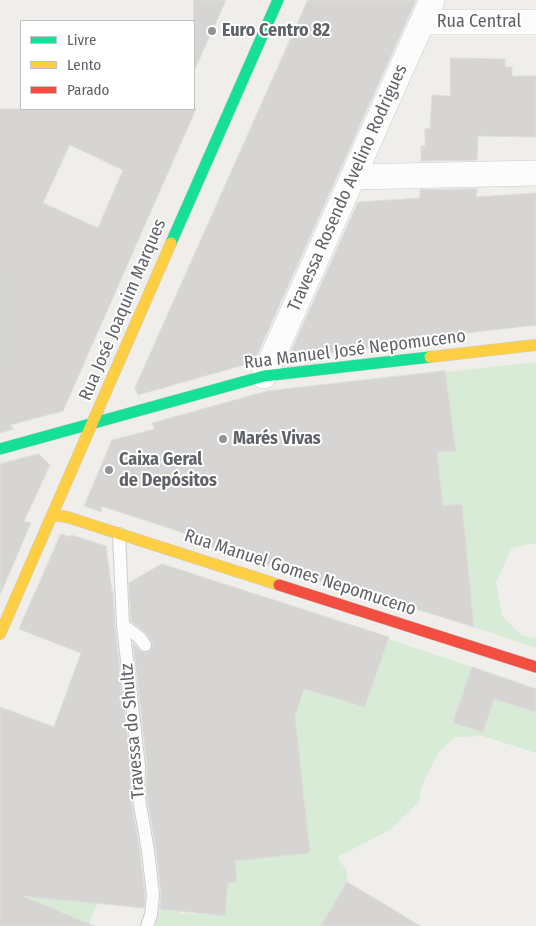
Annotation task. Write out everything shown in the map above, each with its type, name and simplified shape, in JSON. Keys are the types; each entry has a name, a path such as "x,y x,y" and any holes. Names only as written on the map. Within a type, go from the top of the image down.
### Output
{"street":[{"name":"Rua José Joaquim Marques","path":"0,634 278,0"},
{"name":"Rua Central","path":"427,11 536,22"},
{"name":"Travessa Rosendo Avelino Rodrigues","path":"264,376 427,11"},
{"path":"354,177 536,173"},
{"name":"Rua Manuel José Nepomuceno","path":"0,449 264,376 536,345"},
{"name":"Rua Manuel Gomes Nepomuceno","path":"53,515 67,517 536,667"}],"lane":[{"name":"Travessa do Shultz","path":"119,534 123,625 139,767 138,793 148,851 152,895 147,926"},
{"path":"123,625 140,638 145,645"}],"green space":[{"path":"536,362 536,543 512,548 496,582 502,616 521,635 536,638 536,648 474,627 462,504 430,507 442,494 440,478 430,453 456,451 445,372"},
{"path":"388,639 472,667 453,722 483,732 501,676 527,686 520,707 536,712 536,753 483,736 455,737 438,753 421,788 419,802 390,830 337,857 347,871 347,882 321,926 155,926 158,917 161,889 182,891 180,913 225,916 228,889 186,885 237,882 235,861 310,853 292,690 304,689 365,707"},
{"path":"0,853 99,899 89,924 0,885"}],"building":[{"path":"194,0 226,0 195,69 195,20"},
{"path":"308,0 416,0 254,362 138,395 135,388"},
{"path":"451,58 505,59 505,67 512,67 512,76 536,76 536,137 478,136 477,160 421,161 421,146 425,146 425,128 430,129 432,95 450,96"},
{"path":"0,109 196,109 63,411 10,425 14,429 0,433","holes":["70,145 123,170 98,228 43,203"]},
{"path":"477,189 476,197 536,193 536,325 440,336 440,340 288,358 358,202 420,198 420,190"},
{"path":"445,371 456,451 437,452 443,506 462,504 474,627 400,604 400,607 200,543 206,540 101,506 102,512 84,506 112,440 155,429 152,423 267,391"},
{"path":"39,454 50,465 24,521 31,523 0,595 0,464"},
{"path":"61,534 71,537 71,535 106,546 113,591 115,626 131,767 130,794 145,895 144,908 23,896 94,926 0,926 0,707 54,727 81,653 19,629"},
{"path":"162,564 389,637 365,707 304,689 295,716 310,853 235,861 237,882 228,883 225,916 160,909 161,894 146,792 147,766 133,643 139,650 145,653 150,651 153,645 146,633 131,621 129,583"},
{"path":"472,667 536,689 536,712 494,699 483,732 453,723"},
{"path":"347,882 381,902 420,926 321,926"}],"traffic: fast":[{"path":"171,243 278,0"},
{"path":"0,449 264,376 430,357"}],"traffic: slow":[{"path":"0,634 171,243"},
{"path":"430,357 536,345"},
{"path":"53,515 67,517 279,585"}],"traffic: jam":[{"path":"279,585 536,667"}],"place":[{"name":"Euro Centro 82","path":"212,31"},
{"name":"Marés Vivas","path":"223,439"},
{"name":"Caixa Geral de Depósitos","path":"109,470"}]}
